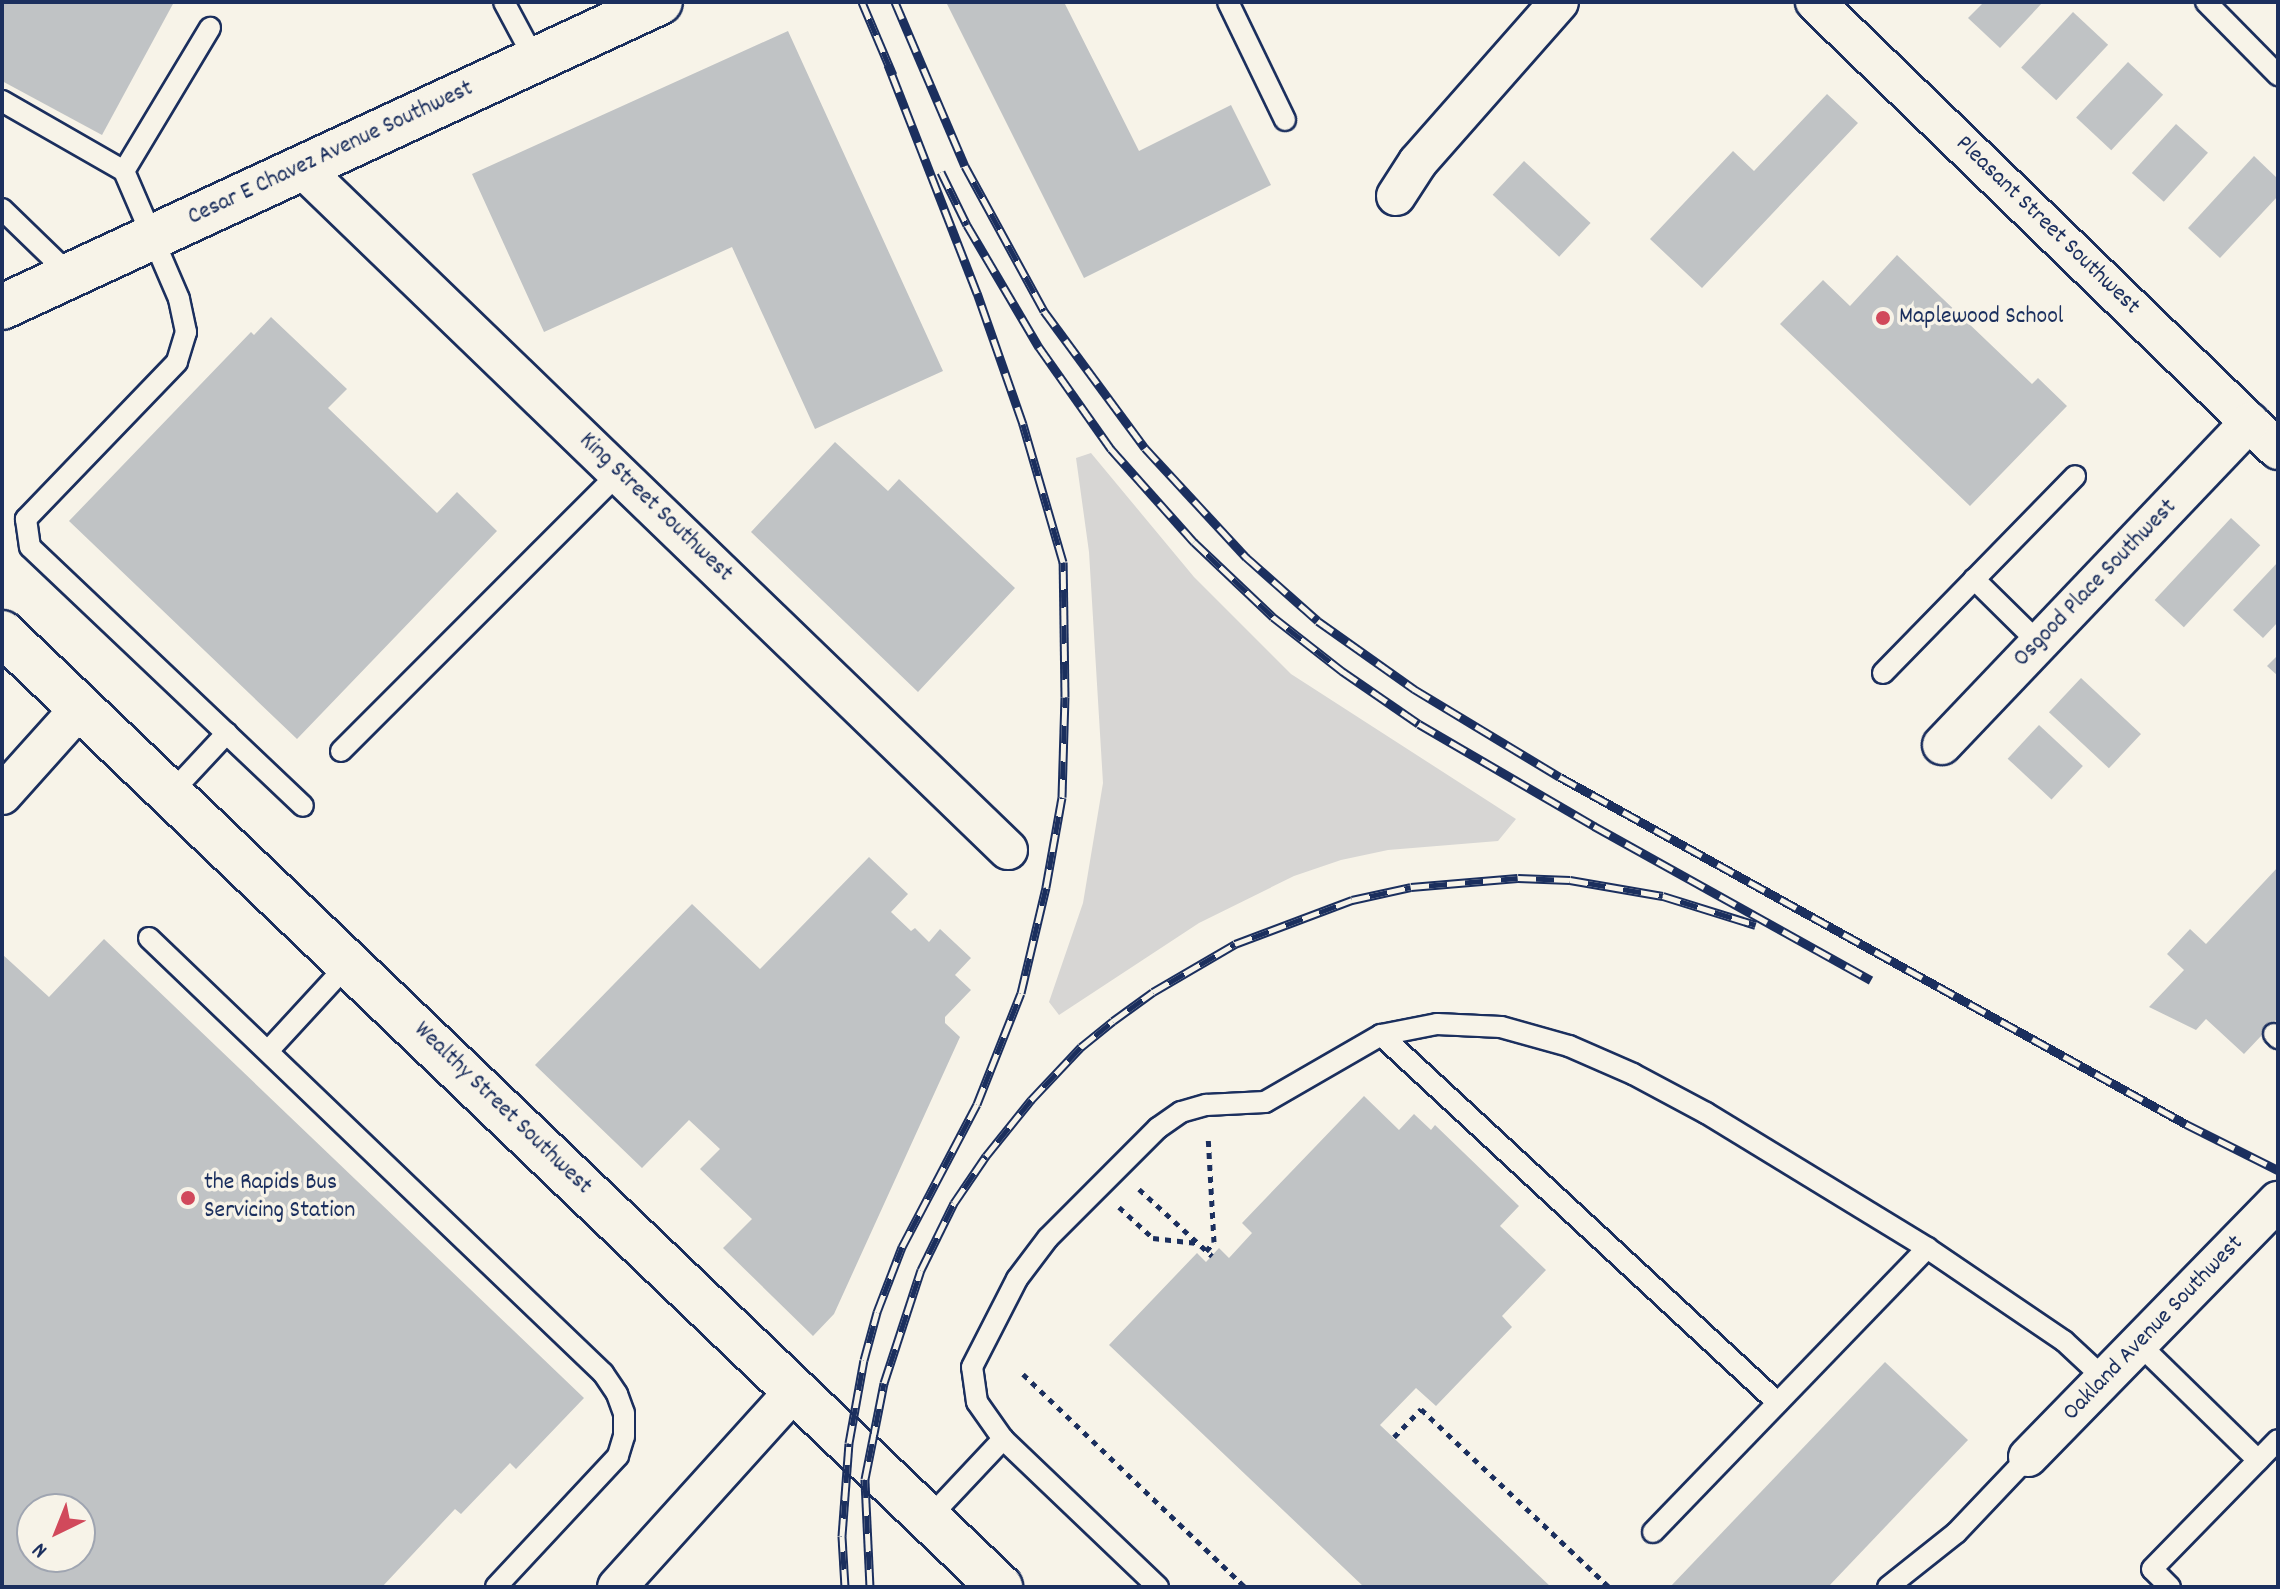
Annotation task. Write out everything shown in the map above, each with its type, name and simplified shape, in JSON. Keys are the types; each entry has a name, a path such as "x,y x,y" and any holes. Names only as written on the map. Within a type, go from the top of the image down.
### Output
{"main road":[{"name":"Cesar E Chavez Avenue Southwest","path":"2,307 660,2"},
{"name":"Wealthy Street Southwest","path":"2,633 1000,1587"}],"street":[{"path":"1396,196 1418,162 1559,2"},
{"name":"Pleasant Street Southwest","path":"1815,2 2278,450"},
{"name":"King Street Southwest","path":"301,167 1008,850"},
{"name":"Osgood Place Southwest","path":"1942,745 2250,422"},
{"path":"2,795 81,707"},
{"name":"Oakland Avenue Southwest","path":"2028,1457 2278,1201"},
{"path":"617,1587 795,1390"}],"lane":[{"path":"504,2 535,60"},
{"path":"1228,2 1285,120"},
{"path":"2206,2 2278,75"},
{"path":"124,171 210,28"},
{"path":"2,101 124,171 184,316 184,348 177,362 26,519 30,547 303,806"},
{"path":"3,212 69,274"},
{"path":"341,751 619,473"},
{"path":"1883,673 2075,476"},
{"path":"1974,579 2039,643"},
{"path":"171,793 227,733"},
{"path":"149,938 603,1373 617,1394 624,1413 624,1436 618,1456 496,1587"},
{"path":"268,1051 349,963"},
{"path":"1158,1587 1003,1439 977,1402 972,1367 1017,1279 1048,1238 1117,1168 1181,1112 1206,1105 1265,1102 1381,1035 1437,1024 1501,1027 1569,1046 1633,1074 1706,1113 1927,1248 2064,1341 2106,1380"},
{"path":"1381,1035 1778,1403"},
{"path":"1653,1532 1927,1248"},
{"path":"2140,1345 2258,1460"},
{"path":"928,1519 1003,1439"},
{"path":"2170,1587 2152,1569 2278,1440"},
{"path":"1888,1587 1956,1533 2028,1457"}],"path":[{"path":"1117,1168 1209,1254 1214,1242 1206,1105"},
{"path":"1097,1187 1153,1238 1198,1243"},
{"path":"1023,1374 1245,1587"},
{"path":"1394,1437 1421,1409 1609,1587"}],"shaded area":[{"path":"1091,453 1194,577 1291,674 1516,819 1498,841 1388,850 1341,860 1294,876 1199,923 1059,1015 1049,1002 1083,903 1103,783 1089,552 1076,458"}],"building":[{"path":"2,2 174,2 102,135 2,81"},
{"path":"946,2 1064,2 1139,151 1231,105 1271,185 1084,278"},
{"path":"1984,2 2043,2 2000,48 1968,18"},
{"path":"2073,12 2108,45 2056,100 2021,68"},
{"path":"788,31 943,371 815,429 732,247 544,332 472,174"},
{"path":"2128,62 2163,95 2111,150 2076,118"},
{"path":"1827,94 1858,123 1702,288 1650,239 1733,151 1754,171"},
{"path":"2176,124 2208,153 2164,202 2132,173"},
{"path":"2254,156 2278,179 2278,196 2220,258 2188,228"},
{"path":"1524,161 1591,223 1559,257 1493,195"},
{"path":"1897,255 2032,384 2038,378 2067,406 1970,506 1780,324 1823,280 1850,306"},
{"path":"271,317 347,389 328,408 437,513 457,492 497,531 297,739 69,521 251,332 254,335"},
{"path":"835,442 888,491 899,479 1015,588 918,692 751,532"},
{"path":"2231,518 2260,545 2184,627 2155,600"},
{"path":"2278,562 2278,622 2263,638 2233,610"},
{"path":"2278,655 2278,676 2267,666"},
{"path":"2081,678 2141,734 2109,768 2049,712"},
{"path":"2039,725 2083,766 2052,800 2008,759"},
{"path":"869,857 908,894 891,912 911,931 915,928 929,942 940,929 971,958 955,975 971,990 945,1017 945,1023 960,1037 834,1314 813,1336 723,1248 752,1219 700,1169 720,1149 689,1120 642,1168 535,1065 692,904 760,969"},
{"path":"2278,867 2278,1018 2244,1054 2206,1019 2196,1030 2149,1007 2184,970 2167,954 2190,929 2206,944"},
{"name":"the Rapids Bus Servicing Station","path":"104,939 584,1398 516,1469 510,1463 461,1514 455,1509 382,1587 2,1587 2,954 49,997"},
{"path":"1364,1096 1399,1130 1414,1114 1431,1130 1435,1125 1519,1206 1500,1226 1546,1270 1502,1316 1512,1327 1436,1406 1416,1388 1380,1425 1551,1587 1364,1587 1109,1345 1197,1253 1206,1262 1219,1248 1229,1258 1252,1233 1242,1223"},
{"path":"1885,1362 1968,1440 1828,1587 1670,1587"}],"railway":[{"path":"862,2 893,75"},
{"path":"895,2 965,166 1044,311 1145,448 1246,557 1318,621 1414,689 1560,777 2186,1124 2278,1170"},
{"path":"845,1587 842,1536 849,1443 864,1360 877,1312 902,1247 977,1104 1021,993 1046,887 1062,797 1065,697 1063,562 1023,424 977,293 888,65"},
{"path":"941,172 967,225 1039,347 1111,449 1194,542 1273,617 1342,671 1419,724 1594,826 1871,980"},
{"path":"870,1587 865,1479 884,1383 921,1270 954,1203 986,1156 1031,1100 1081,1047 1113,1021 1153,992 1235,944 1352,900 1411,887 1518,878 1570,880 1663,896 1756,925"}],"place":[{"name":"Maplewood School","path":"1883,318"},
{"name":"the Rapids Bus Servicing Station","path":"188,1198"}]}
